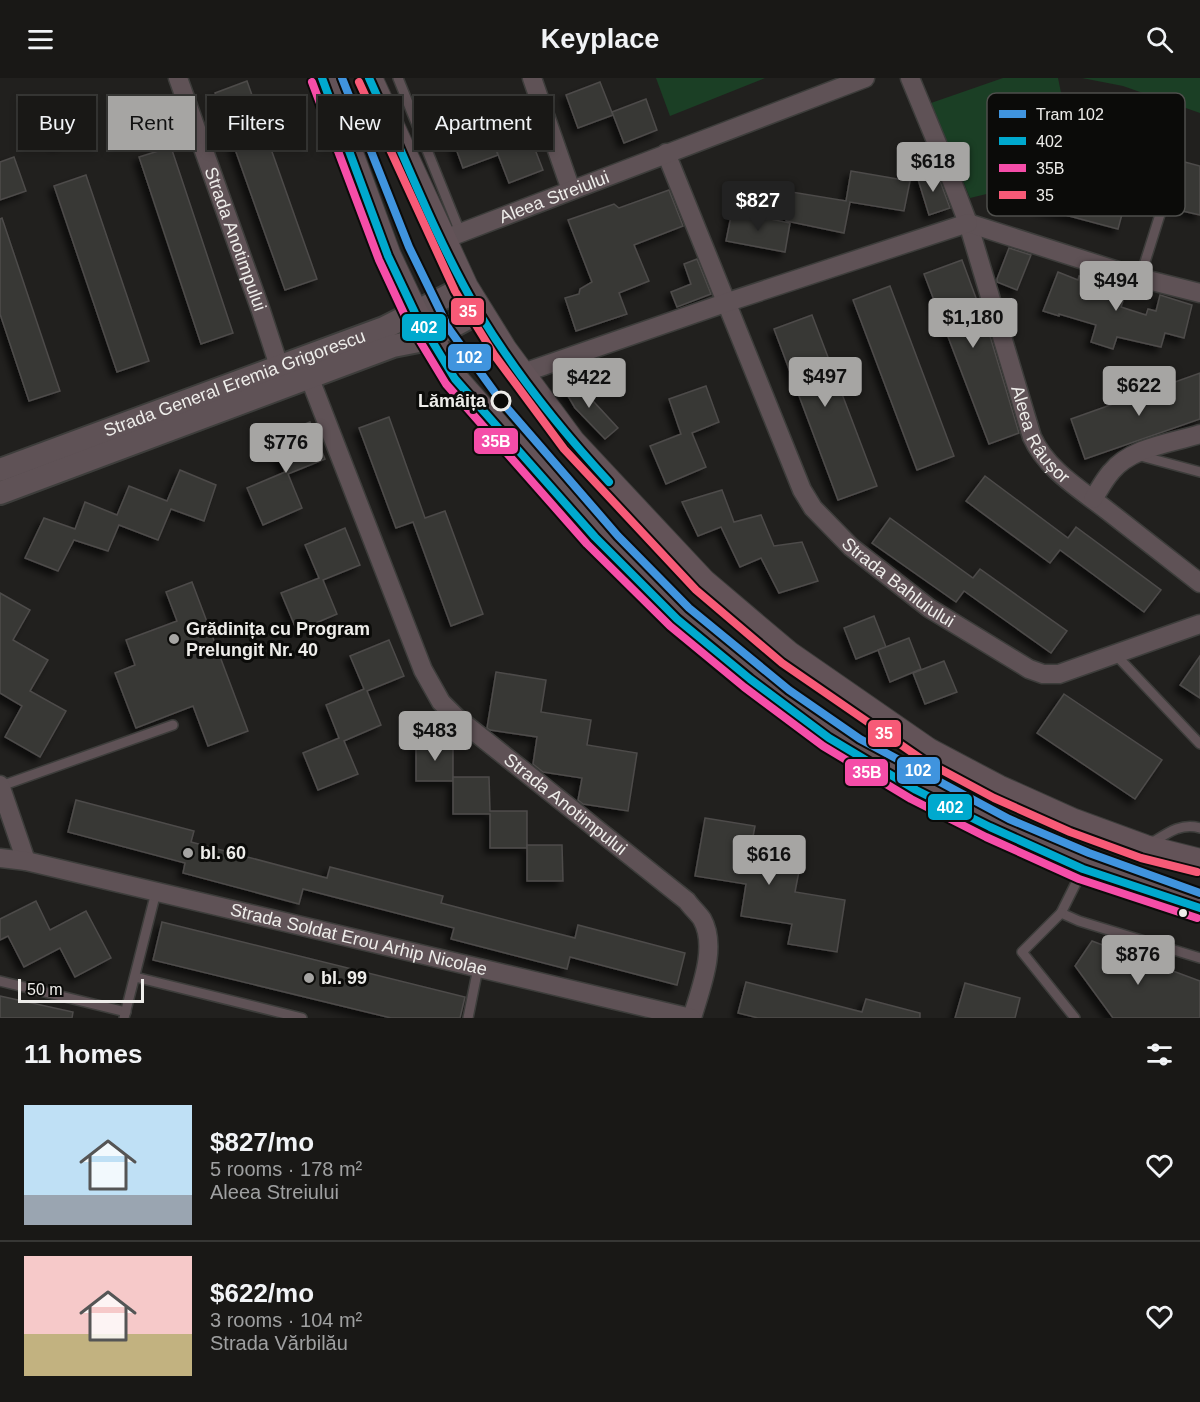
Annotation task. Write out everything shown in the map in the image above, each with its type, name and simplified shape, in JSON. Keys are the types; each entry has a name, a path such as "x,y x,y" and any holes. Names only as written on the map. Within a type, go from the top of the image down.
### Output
{"main road":[{"path":"322,78 388,256 429,339 455,379 595,537 677,619 750,680 829,738 916,790 990,827 1083,869 1200,908"},
{"path":"369,78 451,236 465,288 520,374 572,441 703,582 788,654 928,751 998,788 1064,817 1145,848 1200,862"}],"street":[{"name":"Strada Anotimpului","path":"178,78 279,366"},
{"path":"532,78 571,190"},
{"name":"Aleea Streiului","path":"451,236 865,78"},
{"name":"Aleea Râușor","path":"910,78 942,153 968,223 1032,437 1044,459 1200,583"},
{"path":"666,153 725,303"},
{"path":"520,374 725,303 968,223 1140,278 1200,293"},
{"name":"Strada General Eremia Grigorescu","path":"0,493 306,367 465,288"},
{"name":"Strada Bahluiului","path":"725,303 802,490 813,508 851,547 929,608 1029,669 1043,674 1059,674 1200,624"},
{"name":"Strada General Eremia Grigorescu","path":"0,470 279,366 306,367 429,339 480,312"},
{"name":"Strada Anotimpului","path":"306,367 423,670 441,702 456,717 687,901 703,920 709,948 692,1018"},
{"path":"1093,499 1111,471 1135,454 1200,434"},
{"path":"0,786 26,861"},
{"name":"Strada Soldat Erou Arhip Nicolae","path":"0,858 26,861 692,1018"}],"lane":[{"path":"398,78 451,236"},
{"path":"1140,278 1160,216"},
{"path":"1135,454 1200,472"},
{"path":"1115,654 1200,744"},
{"path":"0,786 173,725"},
{"path":"1145,848 1181,827 1200,828"},
{"path":"1075,1018 1022,952 1061,913 1083,869"},
{"path":"0,981 125,1015 156,892"},
{"path":"1061,913 1079,921 1200,958"},
{"path":"468,1018 478,968"},
{"path":"135,977 302,1018"}],"green space":[{"path":"656,78 765,78 670,116"},
{"path":"1003,78 1058,78 1061,93 987,93 987,194 970,198 931,103"},
{"path":"1082,78 1200,78 1200,113 1185,108 1185,93 1143,93 1123,86"}],"building":[{"path":"247,81 252,96 216,96 215,93"},
{"path":"600,82 613,115 578,128 566,95"},
{"path":"646,99 657,130 624,143 612,112"},
{"path":"161,150 172,150 233,333 201,344 139,157"},
{"path":"235,150 271,150 317,279 285,290"},
{"path":"456,150 496,150 498,155 463,168"},
{"path":"535,150 543,170 509,183 497,152"},
{"path":"14,157 26,191 0,200 0,162"},
{"path":"1185,162 1200,166 1200,215 1185,212"},
{"path":"936,170 950,208 929,215 917,176"},
{"path":"851,171 910,181 904,211 850,202 844,233 786,221 792,192 846,201"},
{"path":"86,175 149,361 117,372 54,186"},
{"path":"669,190 683,226 634,245 649,281 619,293 627,314 576,331 565,298 579,294 580,289 592,282 568,220 614,204 619,208"},
{"path":"732,211 790,223 785,252 726,241"},
{"path":"1069,216 1122,216 1118,229"},
{"path":"2,218 60,391 29,401 0,314 0,219"},
{"path":"1009,248 1031,255 1017,290 997,282"},
{"path":"697,259 711,294 677,307 671,292 691,284 684,264"},
{"path":"962,260 990,336 1019,433 989,444 924,274"},
{"path":"1058,272 1078,280 1079,276 1109,284 1110,280 1128,286 1121,307 1146,315 1148,309 1156,311 1160,295 1192,305 1184,338 1165,333 1161,347 1117,337 1113,349 1091,342 1096,325 1043,311"},
{"path":"890,286 954,456 917,470 853,300"},
{"path":"812,315 877,486 838,500 774,329"},
{"path":"1200,373 1200,419 1085,459 1071,419"},
{"path":"570,376 618,428 605,439 575,408 563,387"},
{"path":"706,386 719,422 692,433 706,467 666,484 650,446 681,434 669,399"},
{"path":"389,417 425,518 445,511 483,614 451,626 413,522 396,528 359,428"},
{"path":"310,422 325,459 288,474 302,508 263,525 247,488 285,472 271,438"},
{"path":"180,470 216,485 204,521 171,509 158,540 119,525 108,551 74,540 58,571 25,558 44,518 75,529 85,502 117,515 129,486 167,501"},
{"path":"985,476 1068,538 1076,527 1161,590 1144,612 1060,550 1050,563 966,501"},
{"path":"722,490 734,522 761,515 774,546 802,542 818,581 779,593 761,558 740,567 721,527 698,536 682,502"},
{"path":"890,518 973,578 980,569 1067,631 1051,653 964,591 956,602 872,543"},
{"path":"345,528 360,565 323,580 337,614 297,631 281,593 319,578 305,545"},
{"name":"Grădinița cu Program Prelungit Nr. 40","path":"192,582 248,731 208,746 193,706 136,728 115,673 135,665 126,640 177,621 166,592"},
{"path":"0,593 30,610 13,640 48,660 30,691 66,711 40,757 5,737 22,706 0,693"},
{"path":"874,616 886,647 856,659 844,628"},
{"path":"909,638 921,669 890,682 878,650"},
{"path":"389,640 404,676 367,691 381,725 344,741 358,774 318,790 303,753 339,738 326,705 364,689 350,656"},
{"path":"1200,656 1200,698 1180,685"},
{"path":"944,661 957,692 925,704 913,673"},
{"path":"496,672 546,680 541,712 591,720 587,745 637,753 628,811 583,804 578,800 582,778 543,772 533,764 537,737 487,728"},
{"path":"1064,694 1162,760 1135,799 1037,733"},
{"path":"453,743 453,781 416,781 416,744"},
{"path":"453,777 489,777 490,811 527,811 527,848 490,848 490,814 453,814"},
{"path":"76,800 194,831 191,842 327,878 330,867 443,896 441,903 575,938 578,925 685,953 677,985 570,957 567,969 451,939 454,928 303,889 299,904 183,873 185,863 68,832"},
{"path":"705,818 755,826 749,858 800,866 795,892 845,900 837,952 788,944 792,924 741,916 746,884 695,876"},
{"path":"527,845 562,845 563,881 527,881"},
{"path":"36,901 50,930 86,911 111,958 75,977 60,948 24,967 8,936 0,940 0,919"},
{"name":"bl. 99","path":"162,922 465,997 460,1018 391,1018 153,960"},
{"path":"1092,941 1200,981 1200,1018 1113,1018 1075,966"},
{"path":"746,982 862,1012 866,999 920,1013 920,1018 758,1018 738,1013"},
{"path":"965,983 1020,998 1015,1018 955,1018"},
{"path":"0,996 73,1012 72,1018 0,1018"}],"tram line":[{"name":"102","path":"342,78 409,247 449,329 501,401 618,536 689,608 789,690 860,739 1009,819 1089,853 1200,893"}],"transit line":[{"name":"402","path":"322,78 388,256 415,313 455,379 595,537 677,619 750,679 829,738 916,790 990,827 1083,869 1200,908"},
{"name":"402","path":"369,78 435,227 479,313 508,358 540,401 609,482"},
{"name":"35B","path":"312,82 379,260 406,318 446,384 587,544 670,626 744,687 823,746 911,799 986,837 1079,879 1197,918"},
{"name":"35","path":"359,82 455,291 495,356 564,449 696,590 782,663 923,760 994,798 1070,832 1141,858 1197,872"}],"place":[{"name":"Lămâița","path":"501,401"},
{"name":"Grădinița cu Program Prelungit Nr. 40","path":"174,639"},
{"name":"bl. 60","path":"188,853"},
{"name":"bl. 99","path":"309,978"}]}
